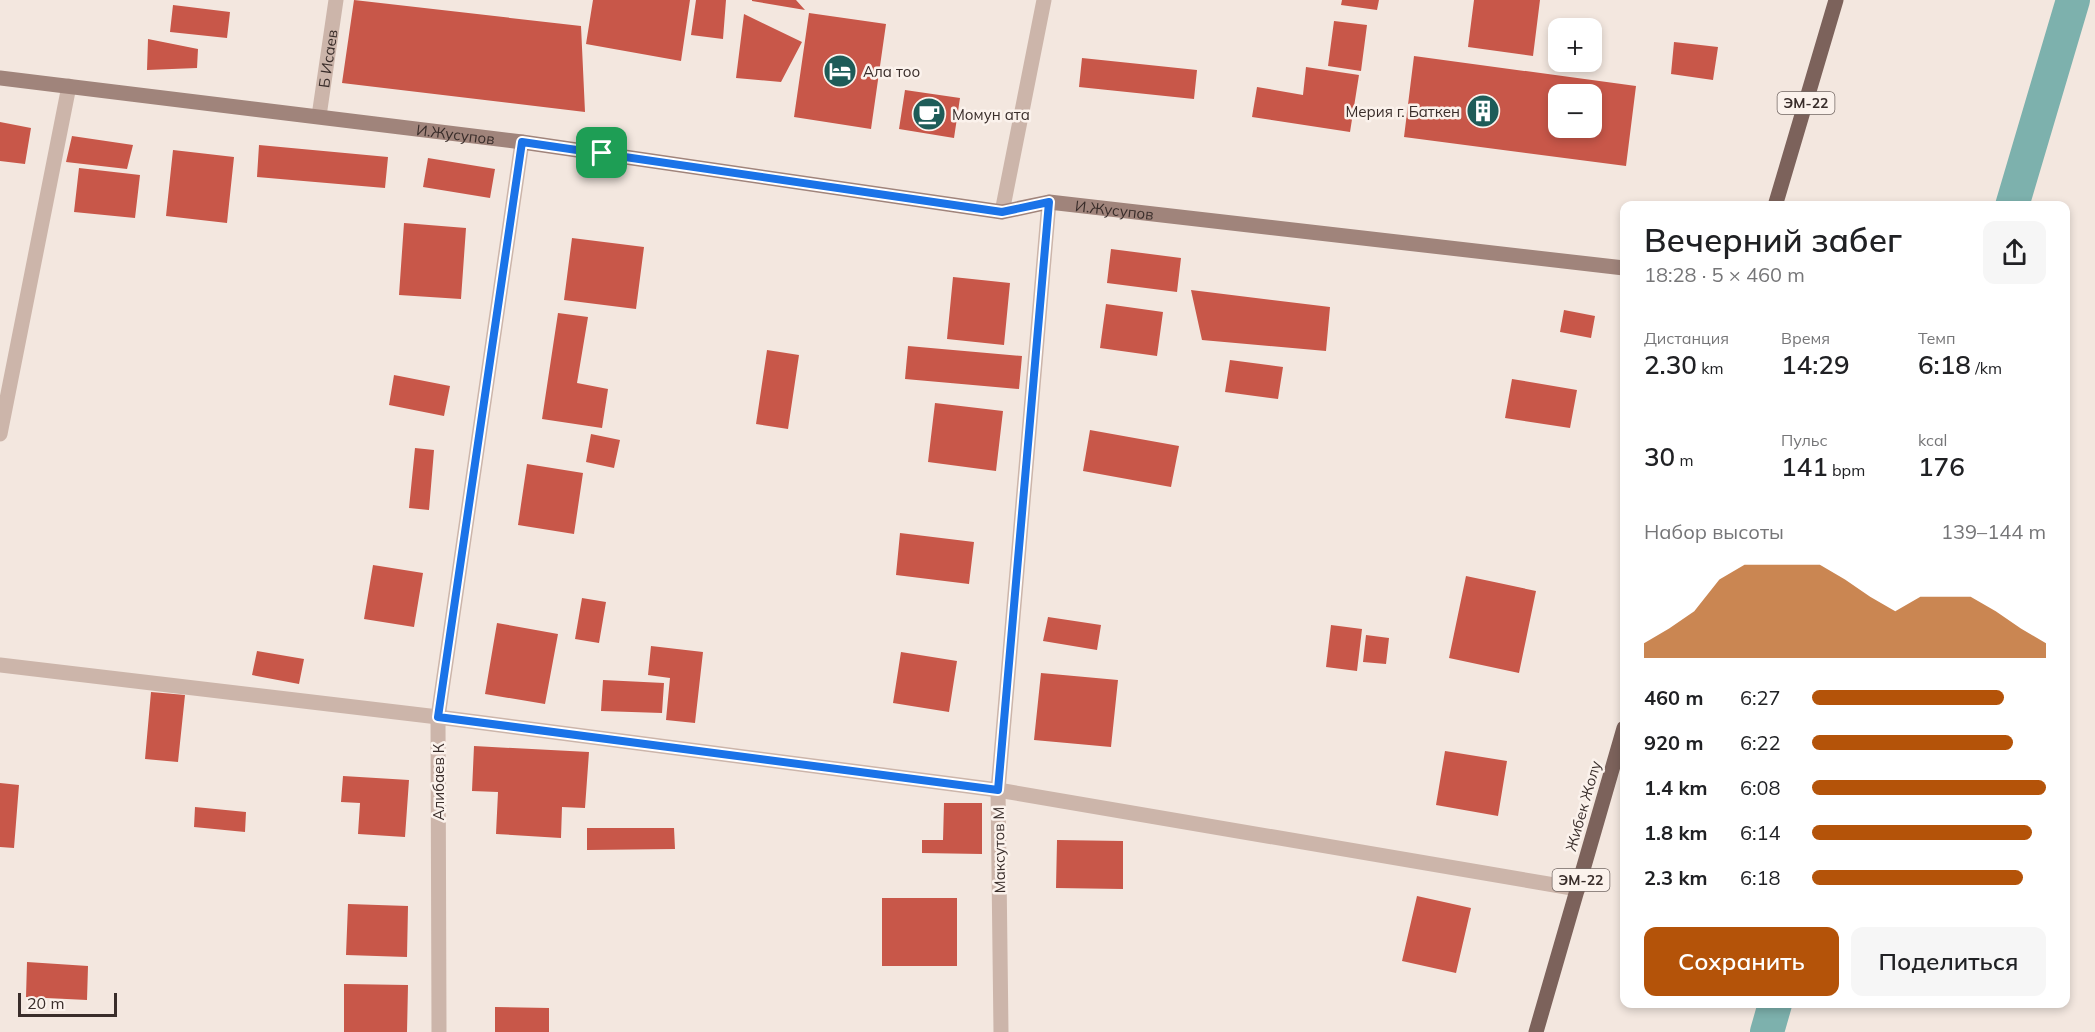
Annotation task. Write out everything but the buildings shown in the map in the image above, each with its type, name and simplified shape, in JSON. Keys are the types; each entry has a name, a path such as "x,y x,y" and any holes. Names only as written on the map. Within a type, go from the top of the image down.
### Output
{"main road":[{"name":"ЭМ-22","path":"1776,201 1836,0"},
{"name":"Жибек Жолу","path":"1536,1032 1620,742"}],"street":[{"name":"Б Исаев","path":"319,116 336,0"},
{"path":"1002,212 1044,0"},
{"name":"И.Жусупов","path":"0,78 522,142 1002,212 1049,202 1620,268"},
{"path":"0,434 69,86"},
{"name":"Алибаев К","path":"439,1032 438,717 522,142"},
{"name":"Максутов М","path":"1001,1032 998,790 1049,202"},
{"path":"0,666 438,717 998,790 1578,889"}],"waterway":[{"path":"2013,201 2073,0"},
{"path":"1767,1032 1774,1008"}],"place":[{"name":"Ала тоо","path":"840,71"},
{"name":"Мерия г. Бaткен","path":"1483,111"},
{"name":"Момун ата","path":"929,114"}],"route":[{"path":"522,142 602,153 1002,212 1049,202 998,790 438,717 522,142"}]}
